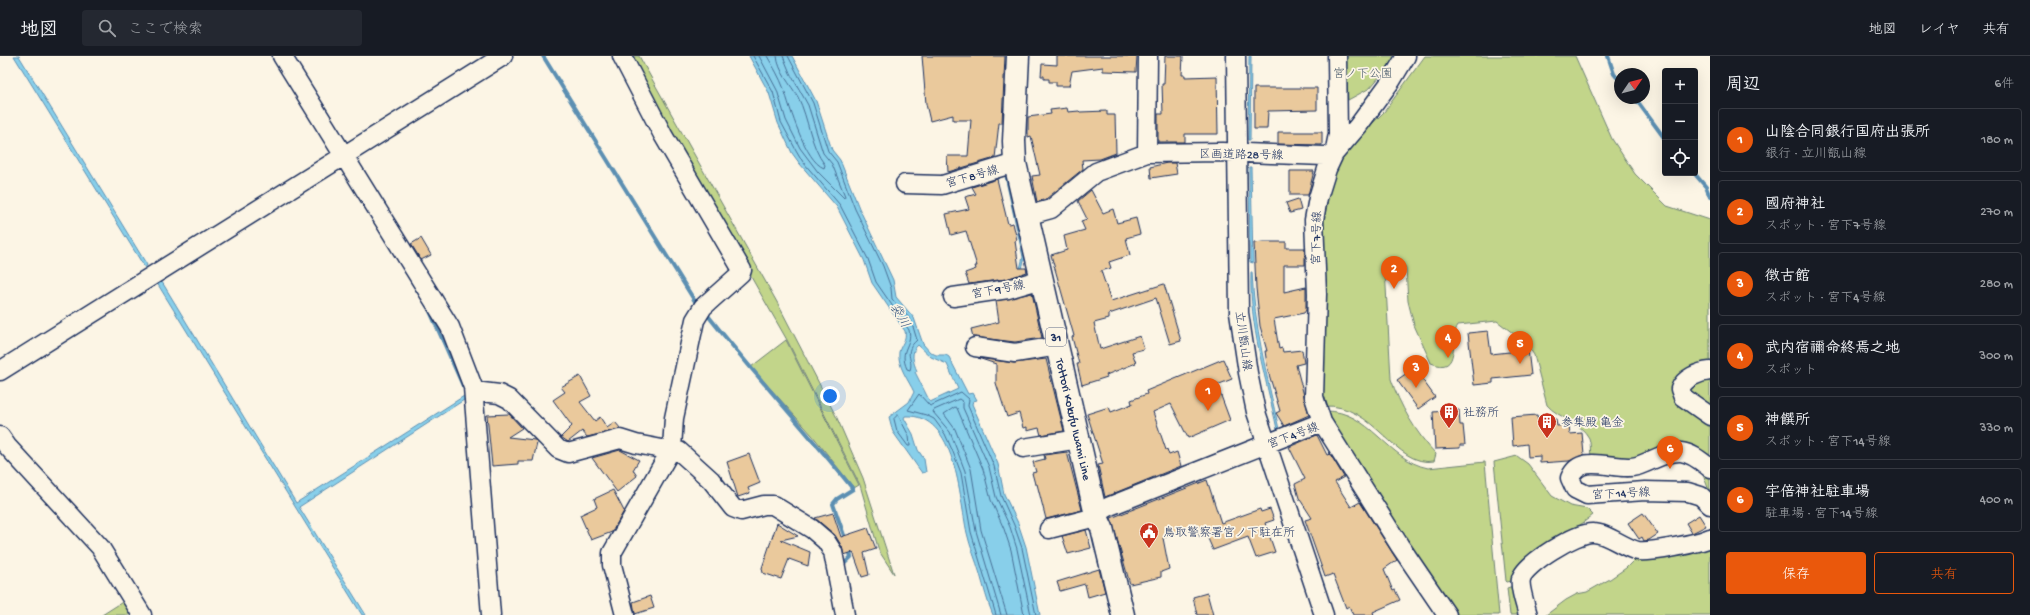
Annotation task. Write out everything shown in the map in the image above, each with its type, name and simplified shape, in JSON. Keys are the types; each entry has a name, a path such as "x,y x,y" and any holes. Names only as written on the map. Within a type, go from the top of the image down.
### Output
{"main road":[{"name":"Tottori Kokufu Iwami Line","path":"1018,56 1014,141 1015,164 1096,515 1102,528 1123,615"}],"street":[{"path":"282,56 450,327 474,391 491,615"},
{"path":"0,371 503,56"},
{"path":"622,56 663,135 742,270 741,273 703,307 695,320 674,418 672,448 612,553 612,565 625,615"},
{"path":"1147,154 1148,56"},
{"name":"立川甑山線","path":"1236,56 1239,312 1256,412 1324,615"},
{"path":"1334,154 1338,134 1337,56"},
{"name":"宮下7号線","path":"1322,422 1314,397 1317,294 1314,220 1327,169 1334,154 1358,126 1387,87 1406,56"},
{"name":"区画道路28号線","path":"1026,216 1051,209 1096,172 1147,154 1236,153 1324,156 1334,154"},
{"name":"宮下8号線","path":"905,184 942,185 1015,164"},
{"name":"宮下9号線","path":"953,298 1008,289 1042,279"},
{"path":"974,347 1015,353 1058,346"},
{"path":"1710,371 1691,377 1682,383 1680,389 1683,397 1710,416"},
{"path":"474,391 499,394 509,399 558,449 568,453 620,439 662,449 672,448 678,451 711,480 732,508 741,511 764,505 773,505 812,529 826,541 834,552 845,615"},
{"name":"宮下4号線","path":"1049,529 1096,515 1110,506 1322,422 1400,546 1446,615"},
{"path":"0,436 7,446 100,547 142,615"},
{"path":"1023,448 1079,439"},
{"name":"宮下14号線","path":"1710,468 1694,456 1681,452 1668,454 1637,466 1626,467 1592,464 1580,466 1573,471 1570,478 1575,489 1587,495 1645,490 1688,492 1701,496 1710,504"},
{"path":"1528,615 1521,580 1523,574 1536,562 1565,541 1581,534 1594,532 1639,551 1696,543 1710,538"}],"green space":[{"path":"625,56 639,56 778,304 837,418 863,478 894,574 879,551 860,485 787,340"},
{"name":"宮ノ下公園","path":"1346,56 1397,56 1370,88 1348,100"},
{"path":"1425,56 1575,56 1612,139 1635,174 1667,206 1710,220 1710,493 1695,454 1635,463 1591,457 1590,440 1581,428 1547,405 1534,355 1526,343 1497,321 1458,325 1454,338 1451,360 1447,364 1441,366 1431,363 1414,325 1408,301 1406,268 1404,265 1387,266 1385,268 1391,379 1394,389 1409,419 1422,438 1436,454 1434,461 1420,461 1408,455 1357,414 1341,408 1323,406 1318,243 1329,172 1349,147 1384,112"},
{"path":"786,340 859,485 854,488 812,435 751,367"},
{"path":"1325,411 1341,413 1354,418 1367,426 1401,456 1428,468 1485,462 1499,615 1454,615"},
{"path":"1517,456 1528,464 1552,496 1570,506 1587,509 1593,515 1562,539 1516,580 1507,582 1494,462"},
{"path":"1710,544 1710,615 1546,615 1566,600 1577,594 1587,592 1610,579 1626,568 1638,556"},
{"path":"1516,585 1525,615 1510,615 1507,588"},
{"path":"124,601 134,615 102,615"}],"water":[{"path":"14,56 19,56 147,265 145,268"},
{"name":"袋川","path":"749,56 792,56 816,101 832,150 840,160 859,208 893,280 896,297 914,318 923,344 930,352 936,355 946,355 949,357 968,394 973,393 977,400 973,401 972,404 998,464 1004,494 1018,523 1026,547 1040,615 993,615 968,538 958,480 945,442 936,428 922,419 905,416 904,418 913,434 918,450 924,459 926,472 922,473 893,432 889,417 909,402 914,392 904,373 899,357 900,349 905,339 905,331 872,283 864,260 837,207 792,153 778,123 769,93","holes":["918,345 931,357 947,364 958,389 930,402 915,372 917,371 913,361 915,348"]},
{"path":"1249,56 1251,56 1250,140 1248,140"},
{"path":"1249,167 1251,167 1253,263 1250,262"},
{"path":"1006,171 1025,257 1019,280 1017,280 1023,257 1004,172"},
{"path":"1037,215 1105,503 1103,504"},
{"path":"1251,272 1258,331 1279,429 1277,429 1255,332 1251,292"},
{"path":"162,282 296,503 464,396 467,398 299,507 366,615 362,615 157,283"}],"building":[{"path":"922,56 1005,56 1002,123 999,123 995,158 948,172 947,156 968,156 971,120 953,120 953,115 930,121 926,104"},
{"path":"1057,56 1137,56 1136,72 1103,71 1103,67 1072,71 1069,86 1056,86 1056,82 1049,82 1049,79 1044,79 1044,76 1041,76 1042,64 1057,65"},
{"path":"1165,56 1183,56 1182,75 1185,75 1185,77 1217,76 1218,134 1185,134 1185,142 1158,142 1158,114 1163,114 1162,84 1164,84"},
{"path":"1254,88 1317,88 1317,110 1268,111 1267,129 1254,129"},
{"path":"1067,108 1068,112 1107,111 1107,115 1115,115 1116,153 1100,159 1082,160 1083,169 1046,199 1037,202 1032,176 1040,175 1031,136 1028,137 1028,117 1051,114 1050,110"},
{"path":"1278,132 1322,132 1322,145 1278,144"},
{"path":"1167,163 1175,163 1177,174 1151,178 1150,167"},
{"path":"1290,171 1314,171 1308,195 1290,195"},
{"path":"997,179 1008,224 1013,223 1017,240 1015,241 1019,268 1026,268 1027,272 1006,279 969,284 965,273 976,269 975,266 977,266 966,231 951,235 946,214 969,209 965,197 976,194 972,187"},
{"path":"1091,190 1103,213 1113,209 1117,223 1136,218 1140,234 1126,238 1130,255 1109,262 1111,268 1101,271 1111,301 1164,284 1181,341 1170,344 1156,298 1109,314 1109,319 1094,323 1100,349 1140,336 1144,349 1132,352 1136,363 1106,375 1107,377 1082,385 1077,364 1079,364 1072,337 1074,336 1051,255 1067,250 1064,236 1085,230 1081,221 1087,219 1078,201"},
{"path":"1298,199 1301,210 1290,213 1286,203"},
{"path":"421,238 431,255 421,260 411,244"},
{"path":"1286,242 1286,248 1305,248 1305,265 1284,265 1284,292 1306,287 1306,310 1304,313 1274,319 1279,349 1282,348 1283,352 1302,350 1304,363 1296,365 1309,415 1284,426 1276,413 1280,411 1268,371 1265,351 1267,351 1260,326 1256,288 1254,243"},
{"path":"1032,293 1042,338 1015,342 973,337 971,329 999,322 996,301"},
{"path":"1488,331 1491,354 1528,350 1531,375 1493,379 1493,383 1474,385 1468,333"},
{"path":"978,358 1014,363 1046,359 1064,431 1041,435 1039,428 1027,431 1027,427 1023,428 1019,413 1007,417 996,383 996,364"},
{"path":"1223,359 1232,379 1217,385 1230,420 1188,438 1171,404 1153,412 1166,450 1167,449 1169,455 1177,452 1181,466 1105,497 1098,465 1103,464 1087,414 1109,407 1111,412 1132,404 1131,400 1147,394 1146,391"},
{"path":"1414,368 1435,397 1418,409 1397,380"},
{"path":"580,376 591,396 580,402 595,421 600,417 607,428 615,422 621,429 587,437 582,431 568,442 561,437 572,426 553,400 565,392 561,387"},
{"name":"社務所","path":"1459,410 1460,425 1463,425 1465,445 1460,445 1460,448 1435,449 1433,412"},
{"path":"509,414 522,428 508,437 535,440 537,443 533,461 518,461 518,464 492,466 487,415"},
{"name":"参集殿 亀金","path":"1537,415 1538,420 1556,419 1557,426 1569,425 1570,434 1582,433 1584,455 1569,461 1540,463 1540,456 1528,457 1527,444 1513,446 1511,417"},
{"path":"1317,435 1327,455 1330,454 1344,477 1335,482 1351,507 1360,502 1397,560 1384,569 1393,591 1395,590 1400,600 1373,612 1374,615 1353,615 1349,606 1346,608 1333,574 1325,577 1305,520 1312,518 1299,498 1295,484 1305,479 1289,447"},
{"path":"620,450 639,460 633,470 637,476 617,492 592,458"},
{"path":"1067,452 1082,510 1046,519 1037,484 1035,484 1032,473 1036,472 1033,462 1045,459 1044,455"},
{"path":"749,454 760,483 748,488 750,493 738,497 727,462"},
{"path":"1207,480 1221,523 1260,509 1261,512 1270,509 1274,520 1265,523 1275,552 1256,558 1248,537 1213,550 1206,534 1200,537 1196,527 1163,538 1169,569 1161,572 1161,577 1130,584 1111,518"},
{"path":"613,490 624,511 612,532 591,540 580,515 597,507 594,499"},
{"path":"833,513 841,537 868,528 876,549 864,553 869,575 862,577 853,552 844,555 842,547 835,535 815,518"},
{"path":"1643,513 1658,534 1649,540 1644,541 1642,537 1639,539 1628,523"},
{"path":"1699,515 1706,526 1692,533 1686,523"},
{"path":"777,523 798,536 781,540 810,552 808,566 789,559 781,579 763,573 762,568"},
{"path":"1086,530 1091,548 1068,554 1062,536"},
{"path":"1099,569 1105,592 1088,597 1085,584 1060,591 1057,582"},
{"path":"1207,593 1213,615 1197,615 1193,597"},
{"path":"650,596 654,608 635,614 633,602"}],"waterway":[{"path":"543,56 696,303"},
{"path":"1608,56 1614,74"},
{"path":"1639,104 1662,135"},
{"path":"1697,176 1706,187 1710,197"},
{"path":"429,309 463,386"},
{"path":"706,313 853,489 837,499 833,504 846,541"},
{"path":"841,567 851,557 849,549"}],"place":[{"name":"國府神社","path":"1394,289"},
{"name":"武内宿禰命終焉之地","path":"1448,358"},
{"name":"神饌所","path":"1520,364"},
{"name":"徴古館","path":"1416,388"},
{"name":"山陰合同銀行国府出張所","path":"1208,411"},
{"name":"社務所","path":"1449,429"},
{"name":"参集殿 亀金","path":"1547,439"},
{"name":"宇倍神社駐車場","path":"1670,469"},
{"name":"鳥取警察署宮ノ下駐在所","path":"1149,549"}]}
